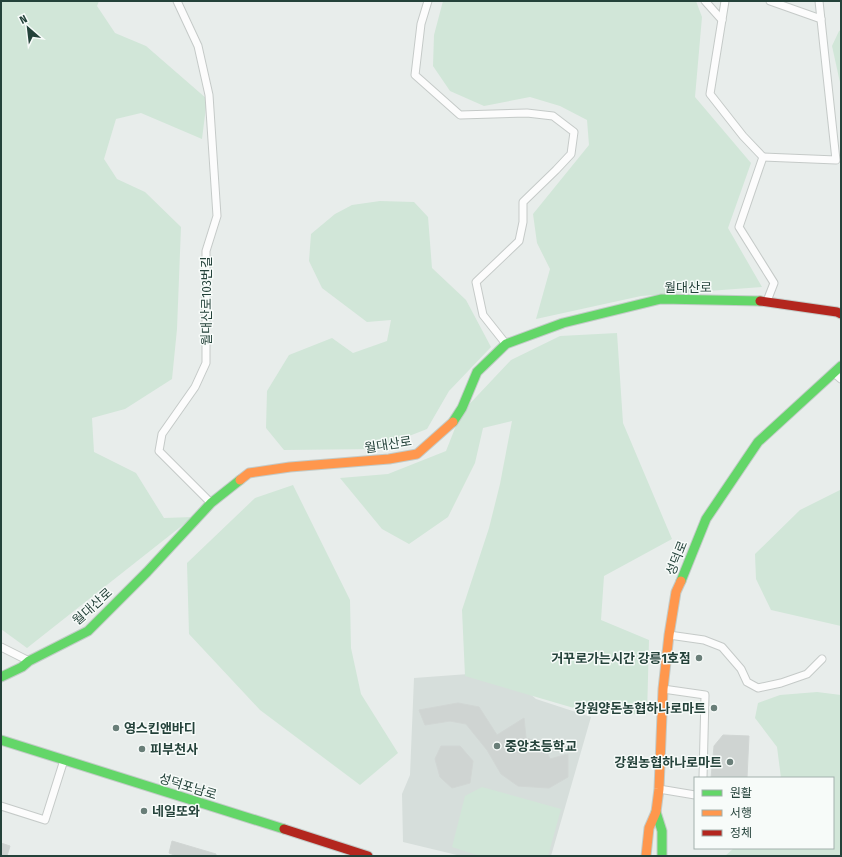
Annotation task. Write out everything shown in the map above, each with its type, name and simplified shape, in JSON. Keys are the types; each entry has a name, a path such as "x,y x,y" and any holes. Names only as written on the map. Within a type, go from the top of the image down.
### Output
{"street":[{"name":"월대산로103번길","path":"177,1 198,46 209,95 217,216 206,251 206,363 194,387 162,434 159,452 211,503"},
{"path":"428,1 421,24 415,75 460,115 527,113 553,116 574,132 571,154 523,202 523,222 519,241 476,282 483,315 506,344"},
{"path":"705,1 722,20"},
{"path":"725,1 710,94 743,136 763,157 836,160 819,1"},
{"path":"770,1 821,19"},
{"path":"763,157 739,227 774,284 766,301"},
{"name":"월대산로","path":"1,677 88,631 147,572 211,503 249,473 290,467 389,459 417,454 451,425 462,408 477,372 506,344 563,323 661,299 766,301 841,314"},
{"name":"성덕로","path":"656,812 663,689 669,635 676,592 706,519 758,442 838,376 841,366"},
{"path":"669,635 704,640 722,647 741,669 748,682 758,688 781,683 807,674 822,659"},
{"path":"1,647 29,661"},
{"path":"663,689 705,695 703,777"},
{"name":"성덕포남로","path":"1,740 368,856"},
{"path":"1,806 45,820 64,760"},
{"path":"658,789 694,795"},
{"path":"646,856 648,828 656,812"},
{"path":"656,812 662,831 662,856"}],"shaded area":[{"name":"중앙초등학교","path":"482,673 523,688 536,699 591,717 551,856 461,856 403,842 402,794 410,775 414,678"}],"green space":[{"path":"1,1 99,1 97,6 115,33 146,46 207,99 202,139 141,113 116,119 104,159 117,179 145,192 181,227 177,329 172,379 125,409 92,418 94,452 136,473 164,518 193,517 27,648 1,629"},
{"path":"443,1 696,1 702,17 695,97 751,163 728,228 762,287 641,296 536,319 550,269 537,243 533,214 589,145 587,120 560,106 530,97 484,106 450,91 433,66 434,35"},
{"path":"841,30 841,87 832,46 839,31"},
{"path":"380,201 414,202 428,217 432,268 466,300 491,347 449,391 427,429 376,449 284,450 266,428 267,391 289,355 332,338 353,353 387,341 391,320 367,322 322,288 309,261 311,234 335,214 352,205"},
{"path":"617,333 623,423 672,539 604,576 601,620 649,640 647,715 584,711 465,676 462,610 489,528 500,484 512,421 483,428 475,463 448,517 409,544 382,529 340,478 388,474 446,451 461,413 511,360 560,336"},
{"path":"293,485 350,600 351,648 361,694 398,753 360,785 260,710 189,634 187,563 255,498"},
{"path":"841,488 841,626 771,610 756,579 755,554 800,510 840,490"},
{"path":"817,692 841,695 841,856 725,856 733,849 834,849 834,777 781,777 777,747 755,718 758,703 780,695"},
{"path":"482,787 561,809 548,856 480,856 452,847 465,796"}],"building":[{"path":"458,703 479,707 497,735 524,718 526,738 544,744 550,759 568,754 568,777 549,788 518,786 501,774 487,750 466,724 450,721 425,725 419,710"},
{"name":"강원농협하나로마트","path":"723,735 749,736 747,777 711,777 714,746"},
{"path":"441,746 460,746 473,761 470,783 452,788 440,777 435,759"},
{"path":"172,841 216,854 216,856 177,856 169,853"},
{"path":"1,843 10,846 7,856 1,856"}],"traffic: fast":[{"path":"453,422 462,408 477,372 506,344 563,323 661,299 760,301"},
{"path":"681,581 706,519 758,442 841,366"},
{"path":"1,677 88,631 147,572 211,503 240,480"},
{"path":"1,740 284,829"},
{"path":"656,812 662,831 662,856"}],"traffic: slow":[{"path":"240,480 249,473 290,467 389,459 417,454 453,422"},
{"path":"646,856 649,828 656,812 659,789 663,689 669,635 676,592 681,581"}],"traffic: jam":[{"path":"760,301 837,312 841,314"},
{"path":"284,829 368,856"}],"place":[{"name":"거꾸로가는시간 강릉1호점","path":"699,658"},
{"name":"강원양돈농협하나로마트","path":"714,708"},
{"name":"영스킨앤바디","path":"116,728"},
{"name":"중앙초등학교","path":"497,746"},
{"name":"피부천사","path":"142,749"},
{"name":"강원농협하나로마트","path":"730,762"},
{"name":"네일또와","path":"144,811"}]}
